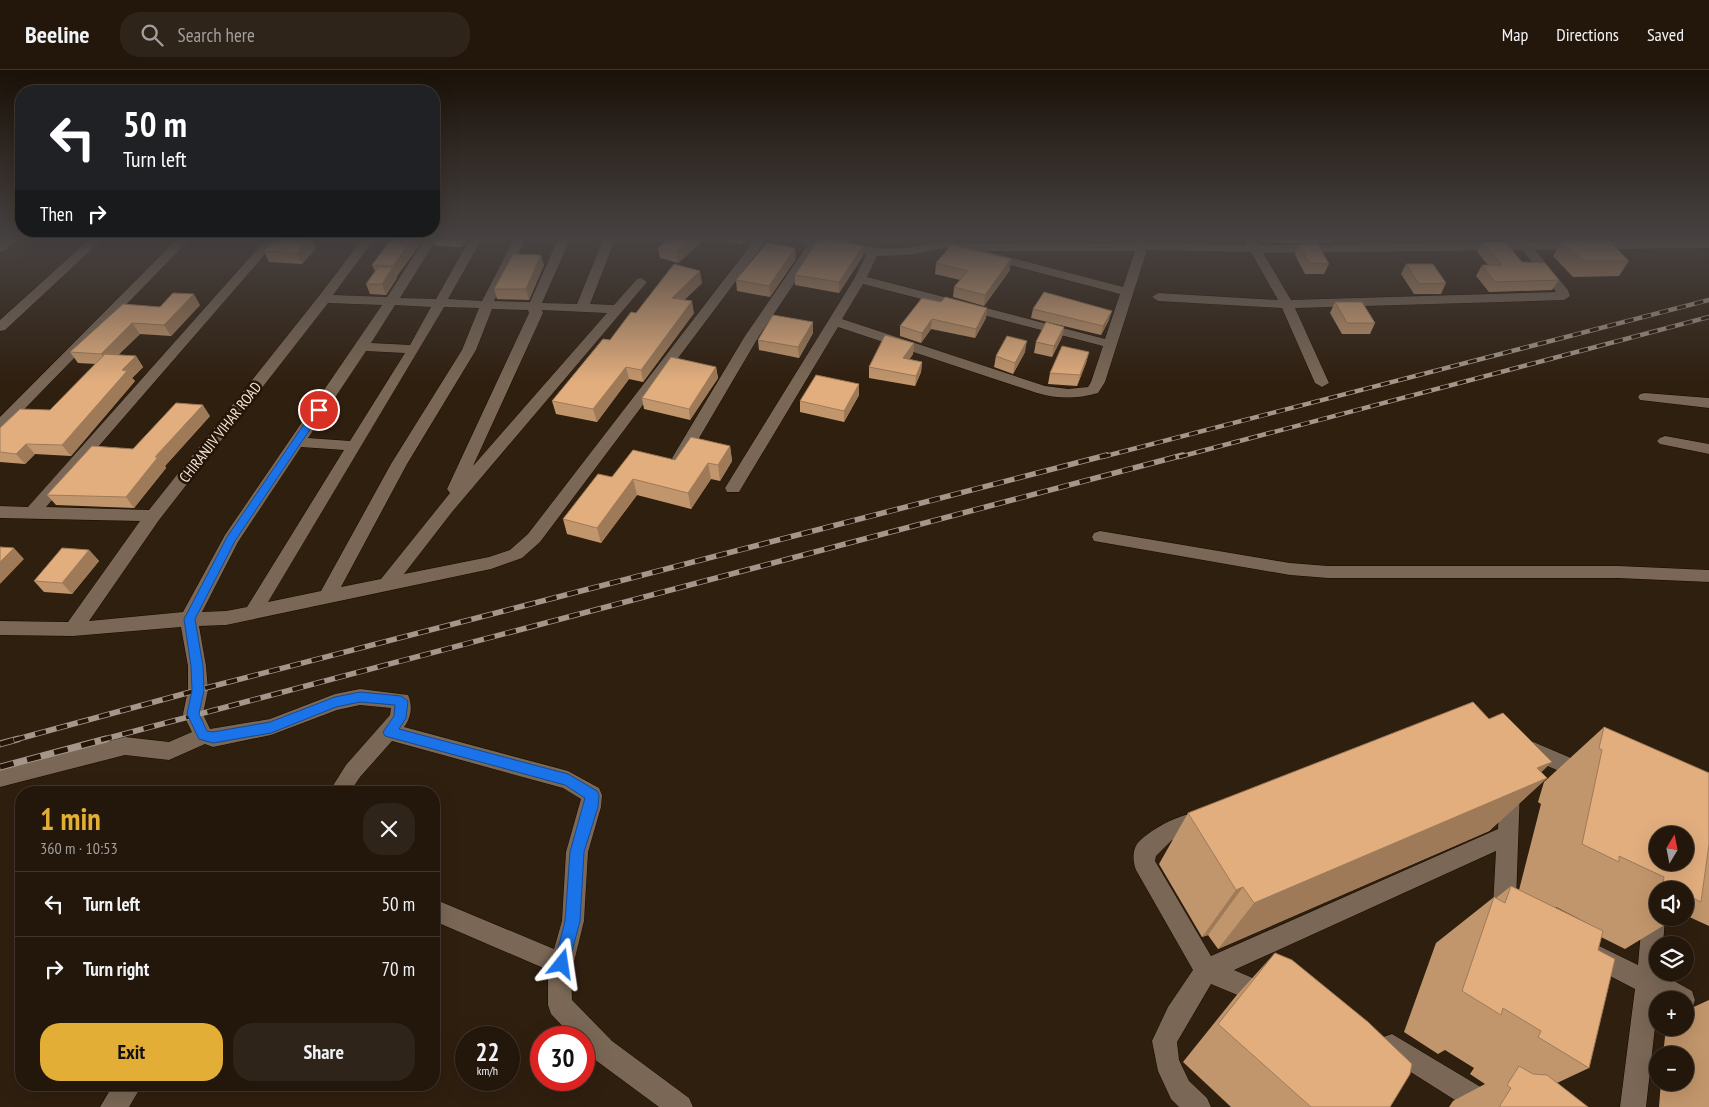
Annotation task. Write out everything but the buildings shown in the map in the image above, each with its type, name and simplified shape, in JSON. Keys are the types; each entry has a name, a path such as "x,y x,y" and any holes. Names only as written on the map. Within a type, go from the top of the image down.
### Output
{"street":[{"path":"0,327 46,285"},
{"path":"0,426 138,285"},
{"path":"33,512 232,285"},
{"name":"CHIRANJIV VIHAR ROAD","path":"74,629 153,516 334,285"},
{"path":"343,786 400,718 401,701 360,697 335,702 271,727 213,738 203,735 193,714 198,690 197,666 189,619 230,540 362,347 401,285"},
{"path":"252,613 414,349 449,285"},
{"path":"326,598 399,464 469,350 486,306 496,285"},
{"path":"446,508 536,313 534,307 544,285"},
{"path":"582,308 591,285"},
{"path":"387,584 446,508 616,309 639,285"},
{"path":"0,628 74,629 189,619 226,618 491,563 516,554 534,538 725,285"},
{"path":"677,462 752,336 786,285"},
{"path":"733,488 856,285"},
{"path":"885,285 1110,344"},
{"path":"1103,285 1127,292"},
{"path":"834,321 1063,395 1077,394 1094,390 1098,382 1129,285"},
{"path":"1276,285 1287,304 1322,382"},
{"path":"1158,297 1287,304 1564,296 1558,285"},
{"path":"324,299 616,309"},
{"path":"362,347 414,349"},
{"path":"1645,397 1709,403"},
{"path":"297,442 353,446"},
{"path":"1665,442 1709,449"},
{"path":"0,512 153,516"},
{"path":"1100,537 1290,569 1328,572 1618,572 1709,576"},
{"path":"390,732 568,780 592,795 591,807 577,852 573,921 559,974 560,1005 603,1050 680,1107"},
{"path":"0,778 125,746 169,750 190,744 203,735"},
{"path":"1529,921 1504,907 1508,835 1509,754 1608,781"},
{"path":"1220,814 1165,833 1145,851 1144,863 1206,970 1286,1003"},
{"path":"1198,1107 1180,1090 1167,1062 1164,1041 1177,1016 1206,970 1508,835"},
{"path":"440,913 562,964"},
{"path":"1633,1107 1648,984 1652,926"},
{"path":"1572,943 1663,991"},
{"path":"1368,1107 1383,1042 1490,1107"},
{"path":"112,1107 124,1091"}],"railway":[{"path":"1102,457 1709,300"},
{"path":"1179,457 1709,317"},
{"path":"14,740 198,690 1107,455"},
{"path":"101,740 1183,455"},
{"path":"0,744 18,739"},
{"path":"0,767 106,739"}],"route":[{"path":"319,410 230,540 189,619 197,666 198,690 193,714 203,735 213,738 271,727 335,702 360,697 401,701 400,718 390,732 568,780 592,795 591,807 577,852 573,921 562,964"}]}
